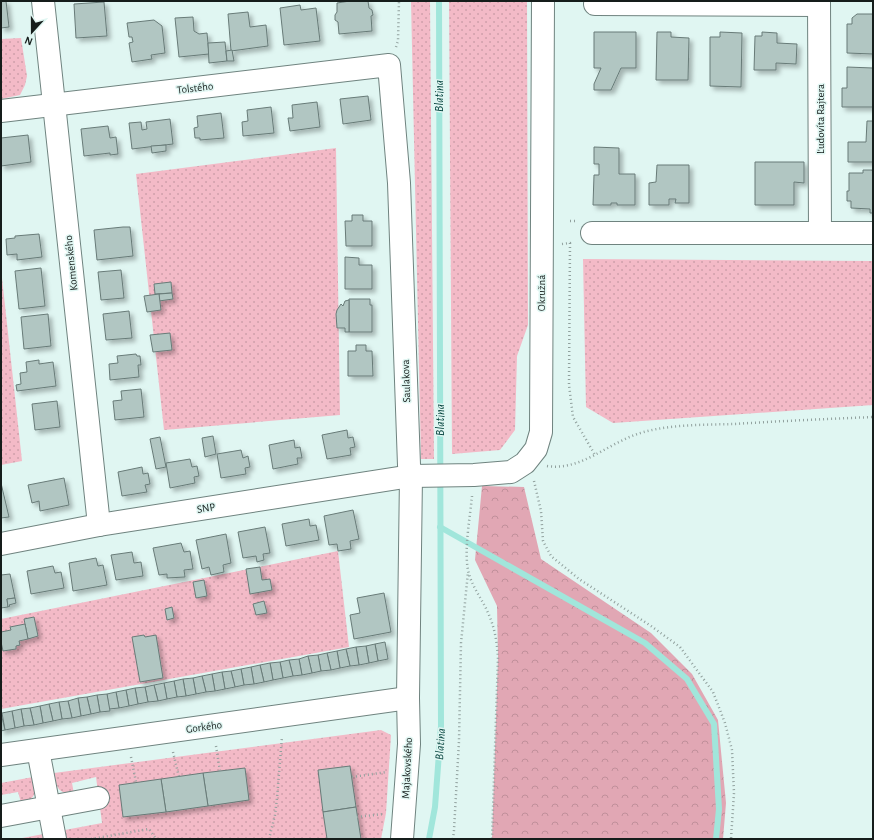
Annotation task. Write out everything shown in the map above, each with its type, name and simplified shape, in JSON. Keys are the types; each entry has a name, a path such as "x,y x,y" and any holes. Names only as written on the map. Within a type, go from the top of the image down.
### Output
{"street":[{"name":"Komenského","path":"43,1 99,525"},
{"name":"Okružná","path":"418,476 511,472 525,463 536,449 541,432 543,1"},
{"name":"Ľudovíta Rajtera","path":"595,4 819,3 820,233"},
{"name":"Tolstého","path":"1,111 389,65"},
{"name":"Saulakova","path":"389,65 399,183 418,476 408,698"},
{"path":"592,233 873,234"},
{"name":"SNP","path":"1,544 99,525 418,476"},
{"name":"Gorkého","path":"1,755 408,698"},
{"name":"Majakovského","path":"402,839 409,744 408,698"},
{"path":"38,750 55,839"},
{"path":"1,816 98,798"}],"path":[{"path":"389,65 398,41 398,1"},
{"path":"570,243 570,391 573,417 595,455"},
{"path":"525,463 552,467 567,466 595,455 632,436 663,428 695,425 873,417"},
{"path":"525,463 533,474 541,511 543,541 551,556 579,578 680,647 713,692 725,723 732,750 734,793 731,839"},
{"path":"452,839 454,830 459,740 461,643 468,570 466,475"},
{"path":"468,570 489,615 496,639 498,657 492,839"},
{"path":"212,726 220,771"},
{"path":"169,732 179,777"},
{"path":"269,839 277,803 282,734"},
{"path":"128,737 136,782"},
{"path":"352,777 390,772"},
{"path":"358,817 386,813"},
{"path":"92,839 148,829 156,839"}],"shaded area":[{"path":"411,1 430,1 434,459 421,459"},
{"path":"449,1 527,1 528,325 517,356 515,430 500,450 452,454"},
{"path":"21,38 27,76 25,85 20,95 1,99 1,39"},
{"path":"336,148 340,415 164,430 136,174"},
{"path":"583,259 873,261 873,405 613,423 586,407"},
{"path":"1,269 22,461 1,465"},
{"path":"338,551 349,647 1,709 1,619"},
{"path":"381,730 391,735 386,813 381,839 17,839 102,823 96,777 72,783 74,794 61,791 59,789 54,773"},
{"path":"33,777 35,791 33,797 22,806 18,792 1,795 1,783"}],"green space":[{"path":"482,486 524,487 541,559 651,633 692,674 718,720 726,803 723,839 492,839 498,657 497,606 475,560"}],"building":[{"path":"1,1 6,1 9,27 1,28"},
{"path":"368,1 369,8 372,10 373,15 371,16 372,31 339,34 338,22 335,20 337,3"},
{"path":"104,2 107,36 76,38 74,4"},
{"path":"300,5 301,10 316,8 320,41 284,45 280,8"},
{"path":"248,12 250,27 266,25 268,46 231,51 228,14"},
{"path":"857,14 873,14 873,54 847,53 847,24 852,24 852,18"},
{"path":"193,17 194,31 199,34 207,33 209,54 179,57 175,18"},
{"path":"154,20 162,26 165,53 151,55 152,59 132,62 129,43 133,42 132,37 129,37 127,23"},
{"path":"594,32 636,32 636,68 621,68 611,90 594,90 594,84 601,68 594,68"},
{"path":"657,32 671,32 671,37 689,38 688,80 656,80"},
{"path":"720,32 742,33 741,87 710,86 710,37 720,37"},
{"path":"762,32 777,33 777,43 797,44 796,64 776,63 776,70 754,70 755,36 762,36"},
{"path":"225,42 227,61 209,63 208,43"},
{"path":"232,50 234,61 227,61 226,51"},
{"path":"847,67 873,68 873,107 842,107 842,88 847,88"},
{"path":"368,96 371,120 343,124 340,99"},
{"path":"317,102 320,127 290,131 288,118 293,118 292,105"},
{"path":"271,107 274,133 243,136 242,122 248,121 247,110"},
{"path":"221,113 224,138 200,140 200,138 195,138 194,128 198,127 197,116"},
{"path":"170,119 173,144 132,149 129,123 141,122 142,130 147,129 146,122"},
{"path":"867,121 873,121 873,162 848,162 848,142 866,142"},
{"path":"108,126 110,138 116,137 118,154 110,155 110,153 84,156 81,129"},
{"path":"28,135 31,162 1,166 1,138"},
{"path":"166,145 166,151 152,153 151,146"},
{"path":"594,147 619,148 619,174 635,174 635,205 617,205 617,203 611,203 611,205 593,205 594,175 599,175 599,164 594,164"},
{"path":"755,162 804,162 804,183 794,182 794,205 755,205"},
{"path":"657,165 689,165 689,203 675,203 676,199 669,199 669,205 649,205 649,183 656,182"},
{"path":"863,170 872,170 873,173 873,213 870,213 870,209 851,208 851,201 847,201 847,191 849,191 849,173 863,173"},
{"path":"352,215 363,215 363,221 372,221 372,246 346,246 345,221 352,221"},
{"path":"130,227 133,256 97,260 94,230"},
{"path":"39,234 42,257 17,260 17,254 7,255 6,239 15,238 15,236"},
{"path":"345,257 359,258 359,265 372,265 372,289 345,289"},
{"path":"41,268 45,306 19,309 15,271"},
{"path":"121,270 124,298 101,300 98,272"},
{"path":"171,282 172,293 155,294 154,284"},
{"path":"172,293 173,299 159,301 159,294"},
{"path":"159,294 161,310 147,312 144,296"},
{"path":"349,299 370,299 370,305 372,305 372,332 349,332"},
{"path":"349,300 349,332 345,332 345,328 337,328 336,314 341,304 343,306 345,301"},
{"path":"129,311 132,338 106,340 103,314"},
{"path":"48,314 51,346 24,349 21,317"},
{"path":"170,333 172,350 153,352 150,335"},
{"path":"356,345 366,345 366,351 372,351 373,376 348,376 348,351 356,351"},
{"path":"136,354 137,356 140,356 141,365 138,365 139,377 110,380 109,364 118,363 117,356"},
{"path":"39,360 39,364 53,362 56,386 17,391 16,385 21,384 20,373 27,372 26,362"},
{"path":"141,389 144,417 115,420 113,401 122,400 121,391"},
{"path":"57,401 60,427 35,430 32,404"},
{"path":"347,430 348,438 353,437 355,447 350,448 351,455 327,459 322,435"},
{"path":"213,436 216,454 205,457 202,438"},
{"path":"160,437 166,467 156,469 150,439"},
{"path":"294,440 295,448 300,447 302,458 297,458 298,464 273,469 269,445"},
{"path":"241,450 243,458 248,456 250,467 245,468 246,474 221,478 217,454"},
{"path":"190,459 192,467 197,466 199,476 194,477 195,483 170,488 166,463"},
{"path":"142,467 143,474 148,473 150,484 145,485 147,492 122,496 118,472"},
{"path":"64,478 69,505 40,511 39,501 32,503 28,485"},
{"path":"1,483 9,517 1,518"},
{"path":"353,510 359,539 350,541 351,549 338,551 337,544 329,545 324,516"},
{"path":"309,519 310,526 316,525 319,540 286,546 282,524"},
{"path":"265,527 270,553 263,554 264,560 257,562 256,556 243,558 238,532"},
{"path":"226,534 231,563 223,565 224,572 211,575 209,567 202,569 196,540"},
{"path":"181,543 184,552 190,551 193,569 184,570 185,577 167,578 167,574 159,575 153,548"},
{"path":"132,552 134,563 141,562 143,576 116,580 111,555"},
{"path":"96,558 98,566 103,565 107,585 73,591 69,563"},
{"path":"53,566 55,573 61,572 64,588 31,594 27,571"},
{"path":"260,567 262,580 270,579 272,590 250,594 246,569"},
{"path":"10,574 15,598 7,599 8,607 1,608 1,575"},
{"path":"204,580 207,596 196,598 193,582"},
{"path":"384,593 391,632 354,639 350,615 360,613 357,598"},
{"path":"15,598 16,603 9,605 10,606 8,607 7,599"},
{"path":"264,601 267,613 256,615 253,604"},
{"path":"172,607 174,618 167,620 165,609"},
{"path":"34,617 38,636 28,639 24,619"},
{"path":"25,624 28,639 19,641 20,645 16,646 16,649 3,651 1,632 11,630 10,627"},
{"path":"144,635 145,637 156,635 163,678 140,682 132,637"},
{"path":"385,642 388,659 378,661 375,644"},
{"path":"375,644 378,661 369,663 366,646"},
{"path":"366,646 369,663 359,665 356,647"},
{"path":"356,647 359,665 350,666 346,649"},
{"path":"346,649 350,666 340,668 337,651"},
{"path":"337,651 340,668 331,670 327,653"},
{"path":"327,653 331,670 321,671 318,655"},
{"path":"318,655 321,671 312,673 308,656"},
{"path":"308,656 312,673 302,675 299,659"},
{"path":"299,659 302,675 293,676 289,660"},
{"path":"289,660 293,676 283,678 280,662"},
{"path":"280,662 283,678 273,680 270,663"},
{"path":"270,663 273,680 264,682 260,665"},
{"path":"260,665 264,682 254,684 251,667"},
{"path":"251,667 254,684 244,685 241,669"},
{"path":"241,669 244,685 235,687 231,671"},
{"path":"231,671 235,687 225,689 222,672"},
{"path":"222,672 225,689 215,691 212,674"},
{"path":"212,674 215,691 206,692 202,676"},
{"path":"202,676 206,692 196,694 193,678"},
{"path":"193,678 196,694 186,696 183,679"},
{"path":"183,679 186,696 177,697 174,681"},
{"path":"174,681 177,697 167,699 164,683"},
{"path":"164,683 167,699 158,701 154,685"},
{"path":"154,685 158,701 148,702 145,687"},
{"path":"145,687 148,702 138,704 135,688"},
{"path":"135,688 138,704 129,706 126,690"},
{"path":"126,690 129,706 119,708 116,692"},
{"path":"116,692 119,708 109,709 107,694"},
{"path":"107,694 110,711 100,712 97,695"},
{"path":"97,695 100,712 91,714 87,697"},
{"path":"87,697 91,714 81,716 78,698"},
{"path":"78,698 81,716 72,718 68,701"},
{"path":"68,701 72,718 62,719 59,702"},
{"path":"59,702 62,719 53,721 49,704"},
{"path":"49,704 53,721 43,723 40,706"},
{"path":"40,706 43,723 34,725 30,708"},
{"path":"30,708 34,725 24,726 21,709"},
{"path":"21,709 24,726 15,728 12,711"},
{"path":"12,711 15,728 5,730 2,713"},
{"path":"1,713 5,730 1,731"},
{"path":"350,766 356,807 323,812 318,770"},
{"path":"245,768 249,800 208,806 203,773"},
{"path":"203,773 208,806 166,812 161,779"},
{"path":"161,779 166,812 123,817 119,785"},
{"path":"356,807 361,839 327,839 323,812"}],"waterway":[{"name":"Blatina","path":"429,839 435,807 441,726 439,1"},
{"path":"440,527 645,643 687,679 714,724 719,809 716,839"}]}
